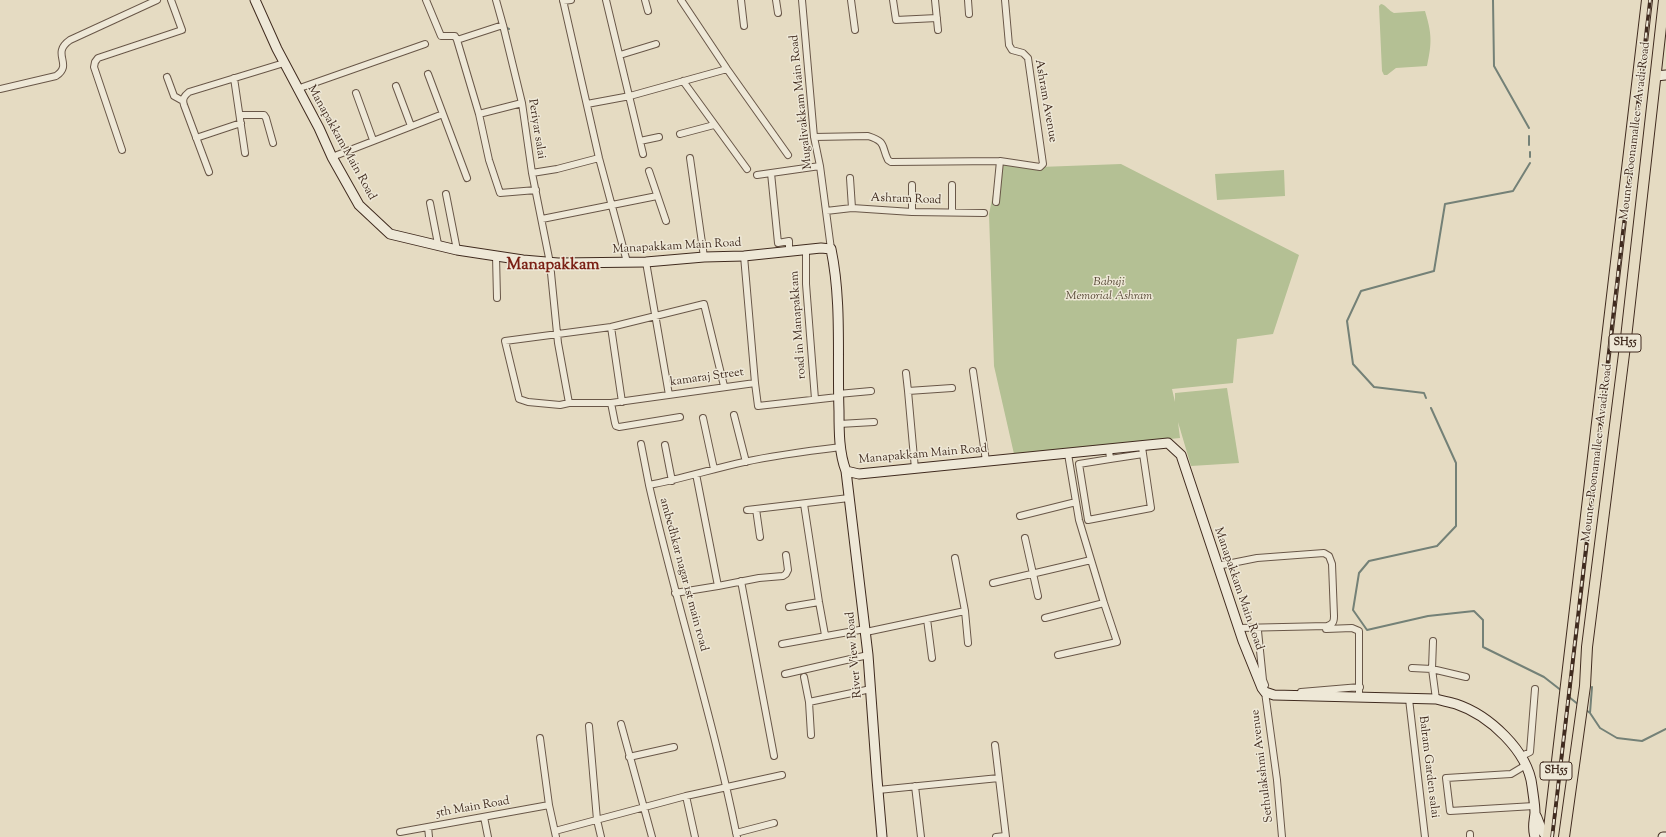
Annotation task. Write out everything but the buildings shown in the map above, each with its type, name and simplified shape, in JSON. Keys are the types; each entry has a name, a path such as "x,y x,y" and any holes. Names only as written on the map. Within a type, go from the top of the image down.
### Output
{"main road":[{"name":"Manapakkam Main Road","path":"255,0 297,89 359,205 390,234 438,244 458,250 550,263 646,262 704,257 744,256 806,249 831,249 838,327 839,424 841,447 846,471 859,474 1109,450 1143,450 1159,443 1168,443 1181,455 1255,676 1266,692"},
{"name":"Mount - Poonamallee - Avadi Road","path":"1548,837 1647,0"},
{"name":"Mount - Poonamallee - Avadi Road","path":"1564,837 1584,686 1587,647 1625,346 1664,0"},
{"path":"1656,76 1666,75"},
{"name":"River View Road","path":"846,471 866,630 882,837"},
{"path":"1266,692 1274,695 1360,691 1409,699 1436,699 1457,704 1475,713 1494,726 1524,760 1530,775 1534,810 1532,821 1535,837"},
{"path":"1534,810 1543,834 1548,837"}],"street":[{"path":"0,89 56,76 61,73 64,68 61,50 63,45 70,40 148,2 157,0"},
{"path":"122,150 94,67 94,62 98,58 182,30 171,0"},
{"path":"426,0 440,36 455,36 457,40 479,114 489,160 500,193 536,190"},
{"name":"Periyar salai","path":"496,0 522,103 532,173 550,263 557,334 569,403"},
{"path":"571,0 563,1 600,158 627,262"},
{"path":"606,0 643,154"},
{"path":"645,0 648,11"},
{"path":"681,0 788,156"},
{"path":"741,0 744,26"},
{"path":"776,0 778,13"},
{"name":"Mugalivakkam Main Road","path":"802,0 814,137 820,166 831,249"},
{"path":"851,0 854,30"},
{"path":"893,0 896,20 937,18"},
{"path":"935,0 938,30"},
{"path":"968,0 969,14"},
{"name":"Ashram Avenue","path":"1000,161 1035,167 1040,167 1043,164 1042,147 1028,58 1023,53 1012,50 1009,45 1005,0"},
{"path":"457,40 503,25"},
{"path":"297,89 425,44"},
{"path":"620,55 656,44"},
{"path":"183,101 189,92 284,63"},
{"path":"587,104 630,96 727,69"},
{"path":"428,74 467,178"},
{"path":"167,77 174,96 183,101 209,172"},
{"path":"234,78 245,153"},
{"path":"683,81 747,169"},
{"path":"396,86 411,126"},
{"path":"356,93 373,140"},
{"path":"479,114 522,103"},
{"path":"332,157 443,114"},
{"path":"240,115 264,115 273,143"},
{"path":"196,138 241,123"},
{"path":"680,134 714,124"},
{"path":"814,137 868,136 876,138 885,150 888,160 891,162 1000,161 996,202"},
{"path":"640,141 658,137"},
{"path":"532,173 557,169 600,158"},
{"path":"690,158 704,257"},
{"path":"757,175 820,166"},
{"path":"650,171 666,222"},
{"path":"771,173 778,243 789,241 789,251"},
{"path":"850,178 852,208"},
{"path":"912,185 912,212"},
{"path":"952,185 952,212"},
{"path":"446,194 458,250"},
{"path":"542,219 657,196"},
{"path":"430,203 438,244"},
{"name":"Ashram Road","path":"826,211 852,208 912,212 984,213"},
{"name":"road in Manapakkam","path":"806,249 806,284 815,399"},
{"path":"496,256 498,298"},
{"path":"744,256 755,383"},
{"path":"646,262 656,315 668,395"},
{"path":"557,334 611,327 704,304 724,386"},
{"path":"611,327 622,402"},
{"name":"kamaraj Street","path":"557,334 505,342 519,399 528,402 560,405 569,403 611,403 724,386 755,383 758,406 871,391"},
{"path":"973,371 986,461"},
{"path":"906,373 915,469"},
{"path":"908,391 952,388"},
{"path":"611,403 616,426 619,427 680,417"},
{"path":"734,415 746,462"},
{"path":"703,418 714,469"},
{"path":"839,424 874,422"},
{"path":"641,444 648,485"},
{"path":"665,445 672,481"},
{"name":"ambedhkar nagar 1st main road","path":"736,835 727,786 648,485 672,481 746,462 782,455 841,447"},
{"path":"1109,450 1110,459"},
{"path":"1143,450 1151,508 1088,520 1079,464 1110,459 1143,450"},
{"path":"1058,655 1117,642 1079,520 1068,454"},
{"path":"696,474 718,586"},
{"path":"747,510 849,498"},
{"path":"1020,516 1076,502"},
{"path":"804,504 818,602 825,635"},
{"path":"756,509 760,537"},
{"path":"1025,538 1038,596"},
{"path":"1217,566 1257,558 1324,554 1329,556 1332,564 1334,621 1332,625 1239,630"},
{"path":"675,592 741,581 783,576 788,570 786,555"},
{"path":"955,558 965,611 968,643"},
{"path":"993,582 1091,560"},
{"path":"741,581 774,756"},
{"path":"789,607 818,602"},
{"path":"1045,618 1104,604"},
{"path":"782,644 825,635 866,630 965,611"},
{"path":"926,619 932,658"},
{"path":"1239,630 1258,631 1356,628 1359,631 1360,636 1360,691 1292,692 1269,690 1263,680 1258,631"},
{"path":"1433,641 1432,669 1436,699"},
{"path":"785,674 868,655"},
{"path":"1412,668 1432,669 1466,677"},
{"path":"804,677 809,702 811,735"},
{"path":"809,702 871,689"},
{"path":"1534,810 1450,811 1446,778 1511,774 1530,752 1536,689"},
{"name":"Sethulakshmi Avenue","path":"1266,692 1277,780 1282,837"},
{"name":"Balram Garden salai","path":"1409,699 1426,837"},
{"path":"621,724 652,837"},
{"path":"589,726 597,820 601,837"},
{"path":"540,738 549,805 555,834 643,807 782,774"},
{"path":"995,745 1006,836 996,837"},
{"path":"629,757 674,747"},
{"path":"878,790 999,778"},
{"path":"915,786 921,837"},
{"path":"686,796 695,837"},
{"name":"5th Main Road","path":"400,832 549,805"},
{"path":"484,817 488,837"},
{"path":"736,835 774,823"},
{"path":"428,827 430,837"}],"green space":[{"path":"1381,4 1394,13 1425,11 1429,26 1430,38 1430,51 1427,66 1396,68 1387,75 1384,75 1382,71 1379,6"},
{"name":"Babuji Memorial Ashram","path":"1000,161 1040,167 1121,164 1299,255 1273,334 1237,339 1233,383 1172,389 1175,402 1175,393 1227,388 1239,463 1191,466 1178,422 1180,438 1014,454 994,366 989,214"},
{"path":"1284,170 1285,196 1217,200 1215,174"}],"waterway":[{"path":"1493,0 1494,66 1529,128"},
{"path":"505,27 509,29"},
{"path":"1529,136 1529,145"},
{"path":"1530,152 1530,157"},
{"path":"1426,398 1424,393 1374,387 1353,364 1347,321 1361,291 1434,271 1445,204 1513,191 1530,163"},
{"path":"1431,408 1456,463 1456,526 1437,546 1369,561 1359,573 1353,610 1367,630 1428,616 1474,611 1483,620 1483,647 1544,677 1562,691"},
{"path":"1590,713 1592,687"},
{"path":"1569,697 1579,705"},
{"path":"1586,710 1590,713 1600,728 1617,738 1642,741 1666,729"}],"railway":[{"path":"1552,837 1650,0"}],"district":[{"name":"Manapakkam","path":"553,266"}]}
